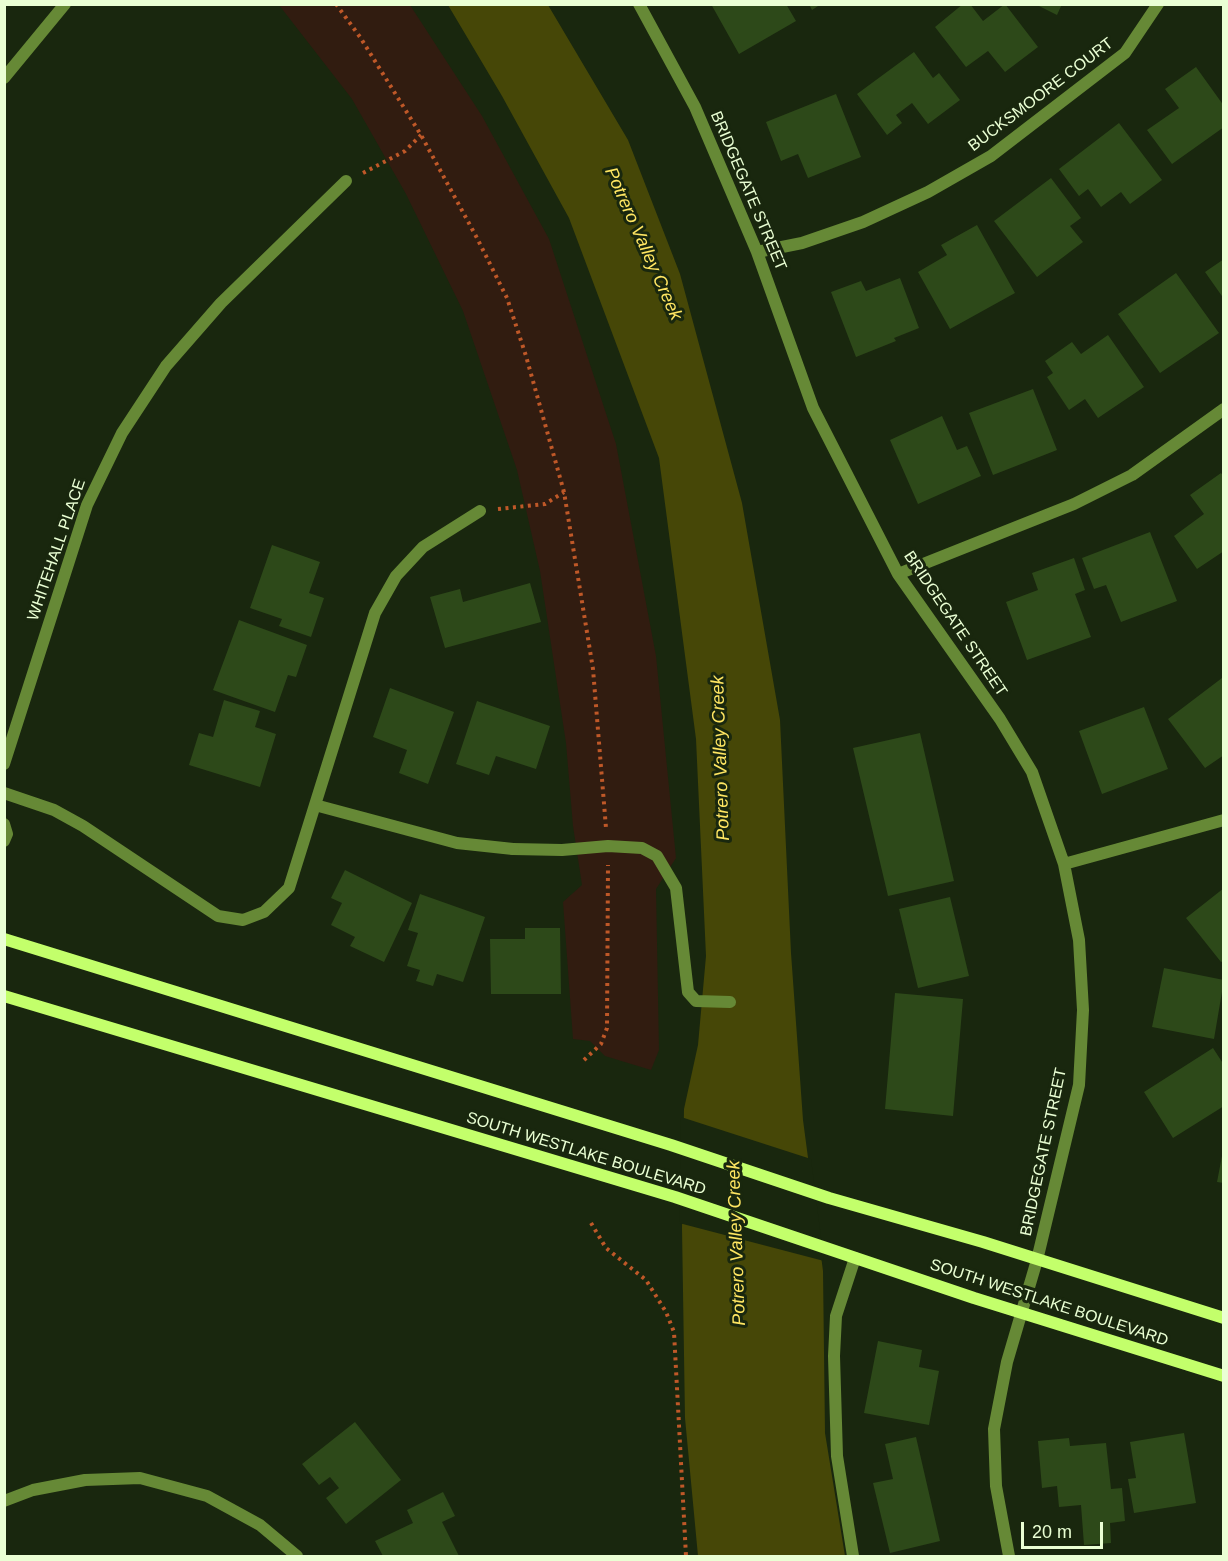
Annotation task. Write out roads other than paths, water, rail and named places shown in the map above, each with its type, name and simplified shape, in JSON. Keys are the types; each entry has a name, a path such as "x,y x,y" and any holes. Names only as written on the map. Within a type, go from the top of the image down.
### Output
{"main road":[{"name":"SOUTH WESTLAKE BOULEVARD","path":"4,939 671,1145 829,1198 1224,1317"},
{"name":"SOUTH WESTLAKE BOULEVARD","path":"4,996 675,1197 1023,1313 1224,1376"}],"street":[{"path":"4,78 65,4"},
{"name":"BRIDGEGATE STREET","path":"639,4 695,107 758,252 813,408 897,574 1000,719 1032,772 1064,864 1079,940 1083,1010 1079,1085 1037,1260 1007,1362 994,1429 996,1486 1009,1557"},
{"name":"BUCKSMOORE COURT","path":"758,252 802,243 863,222 928,192 991,156 1125,53 1158,4"},
{"name":"WHITEHALL PLACE","path":"4,764 87,505 122,433 166,366 221,303 346,181"},
{"path":"897,574 1074,504 1122,480 1224,409"},
{"path":"4,793 54,810 83,826 218,916 243,920 264,912 289,888 375,613 396,576 423,547 480,512"},
{"path":"315,805 457,843 513,849 562,850 608,846 642,848 657,855 676,888 688,992 696,1001 730,1002"},
{"path":"1064,864 1224,820"},
{"path":"4,825 7,834 4,841"},
{"path":"853,1557 837,1456 834,1356 836,1316 855,1258"},
{"path":"4,1501 33,1490 85,1480 140,1478 198,1492 260,1525 297,1557"}],"water":[{"name":"Potrero Valley Creek","path":"448,5 548,5 628,140 680,274 742,503 780,720 791,953 803,1120 823,1271 825,1433 845,1556 698,1556 685,1418 682,1228 684,1109 698,1045 706,956 696,739 659,458 569,218 502,96"}]}
